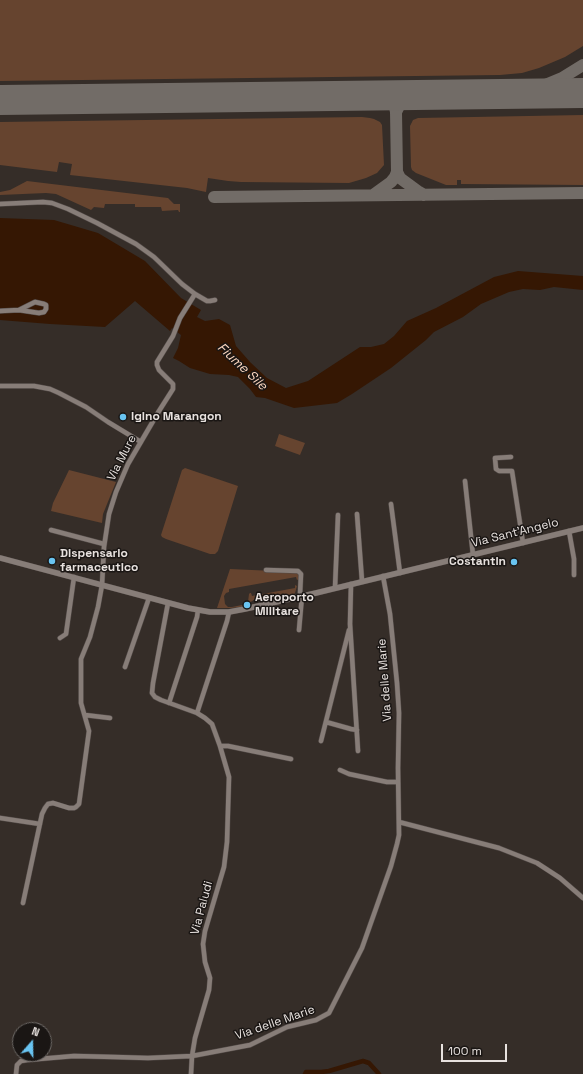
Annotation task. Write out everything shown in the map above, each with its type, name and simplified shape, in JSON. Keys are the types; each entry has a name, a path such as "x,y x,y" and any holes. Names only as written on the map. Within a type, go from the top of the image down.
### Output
{"street":[{"path":"0,204 52,203 79,215 131,240 140,246 194,294 206,300 214,300"},
{"name":"Via Mure","path":"40,824 44,810 48,804 53,803 71,808 76,807 79,804 89,735 89,728 81,703 80,658 90,637 98,607 102,585 104,544 107,522 113,500 128,464 173,388 172,383 156,364 194,294"},
{"path":"0,311 19,310 39,313 44,312 46,305 35,302 19,310"},
{"path":"0,386 34,386 50,389 86,407 141,442"},
{"path":"511,457 495,458 496,469 499,471 512,471 523,543"},
{"path":"465,481 473,555"},
{"path":"391,504 400,572"},
{"path":"356,514 362,582"},
{"path":"335,588 338,515"},
{"name":"Via Sant'Angelo","path":"0,558 168,603 210,612 229,612 362,582 583,528"},
{"path":"51,530 104,544"},
{"path":"569,531 574,559 574,575"},
{"path":"266,570 298,571 302,575 299,630"},
{"name":"Via delle Marie","path":"16,1074 19,1063 27,1060 74,1056 148,1058 192,1056 250,1045 287,1027 316,1020 329,1013 362,948 382,894 398,844 399,713 390,614 383,576"},
{"path":"60,638 66,634 74,577"},
{"path":"351,584 350,624 358,751"},
{"path":"125,667 149,598"},
{"name":"Via Paludi","path":"168,603 152,693 154,697 197,713 212,724 229,777 227,842 224,867 205,931 203,944 205,962 210,978 209,990 195,1038 191,1074"},
{"path":"169,703 198,610"},
{"path":"197,713 229,612"},
{"path":"321,741 350,624"},
{"path":"85,715 110,718"},
{"path":"326,722 357,730"},
{"path":"220,746 228,746 291,759"},
{"path":"340,770 349,774 387,782 398,782"},
{"path":"0,818 40,824 23,903"},
{"path":"399,822 500,848 537,863 560,878 583,898"}],"shaded area":[{"path":"0,0 583,0 583,46 565,57 539,68 522,73 500,75 0,81"},
{"path":"583,115 583,185 461,184 461,180 457,180 457,185 446,185 416,173 411,167 410,126 413,120 418,118"},
{"path":"362,117 374,119 382,125 384,165 377,173 349,183 241,182 208,178 206,192 187,188 70,175 72,164 59,162 57,172 0,165 0,122"},
{"path":"27,181 168,198 174,204 180,204 180,212 178,210 162,211 161,207 135,207 135,204 105,204 104,208 94,207 91,210 56,194 0,195 0,192 10,190"},
{"path":"279,434 305,443 300,455 275,446"},
{"path":"185,468 238,486 218,551 215,554 210,554 166,539 161,535 182,470"},
{"path":"69,470 116,482 103,514 102,523 51,511 53,503"},
{"path":"230,569 296,572 299,574 299,579 297,580 296,577 229,589 229,592 224,596 225,604 228,607 232,607 247,604 250,593 252,596 295,588 295,585 297,586 293,595 281,597 269,595 259,597 242,607 217,608"}],"water":[{"name":"Fiume Sile","path":"0,218 54,220 98,233 145,261 181,298 201,310 197,317 205,321 219,319 230,325 236,346 250,362 267,378 286,388 308,381 360,347 371,347 384,344 394,336 407,321 436,308 494,277 518,271 583,276 583,290 554,287 540,290 523,289 509,292 481,304 463,317 434,332 391,368 337,403 294,408 265,398 256,397 238,377 210,374 190,368 173,358 178,348 181,335 172,328 170,331 135,301 105,327 0,320"}],"waterway":[{"path":"305,1074 306,1072 329,1071 363,1061 369,1063 379,1074"}],"taxiway":[{"path":"500,94 523,92 538,88 562,78 583,65"},
{"path":"396,112 401,102 410,95"},
{"path":"373,195 391,182 397,172 395,107 380,96"},
{"path":"397,172 400,178 424,195"},
{"path":"214,197 583,193"}],"runway":[{"path":"0,100 583,93"}],"place":[{"name":"Igino Marangon","path":"123,417"},
{"name":"Dispensario farmaceutico","path":"52,561"},
{"name":"Costantin","path":"514,562"},
{"name":"Aeroporto Militare","path":"247,605"}]}
